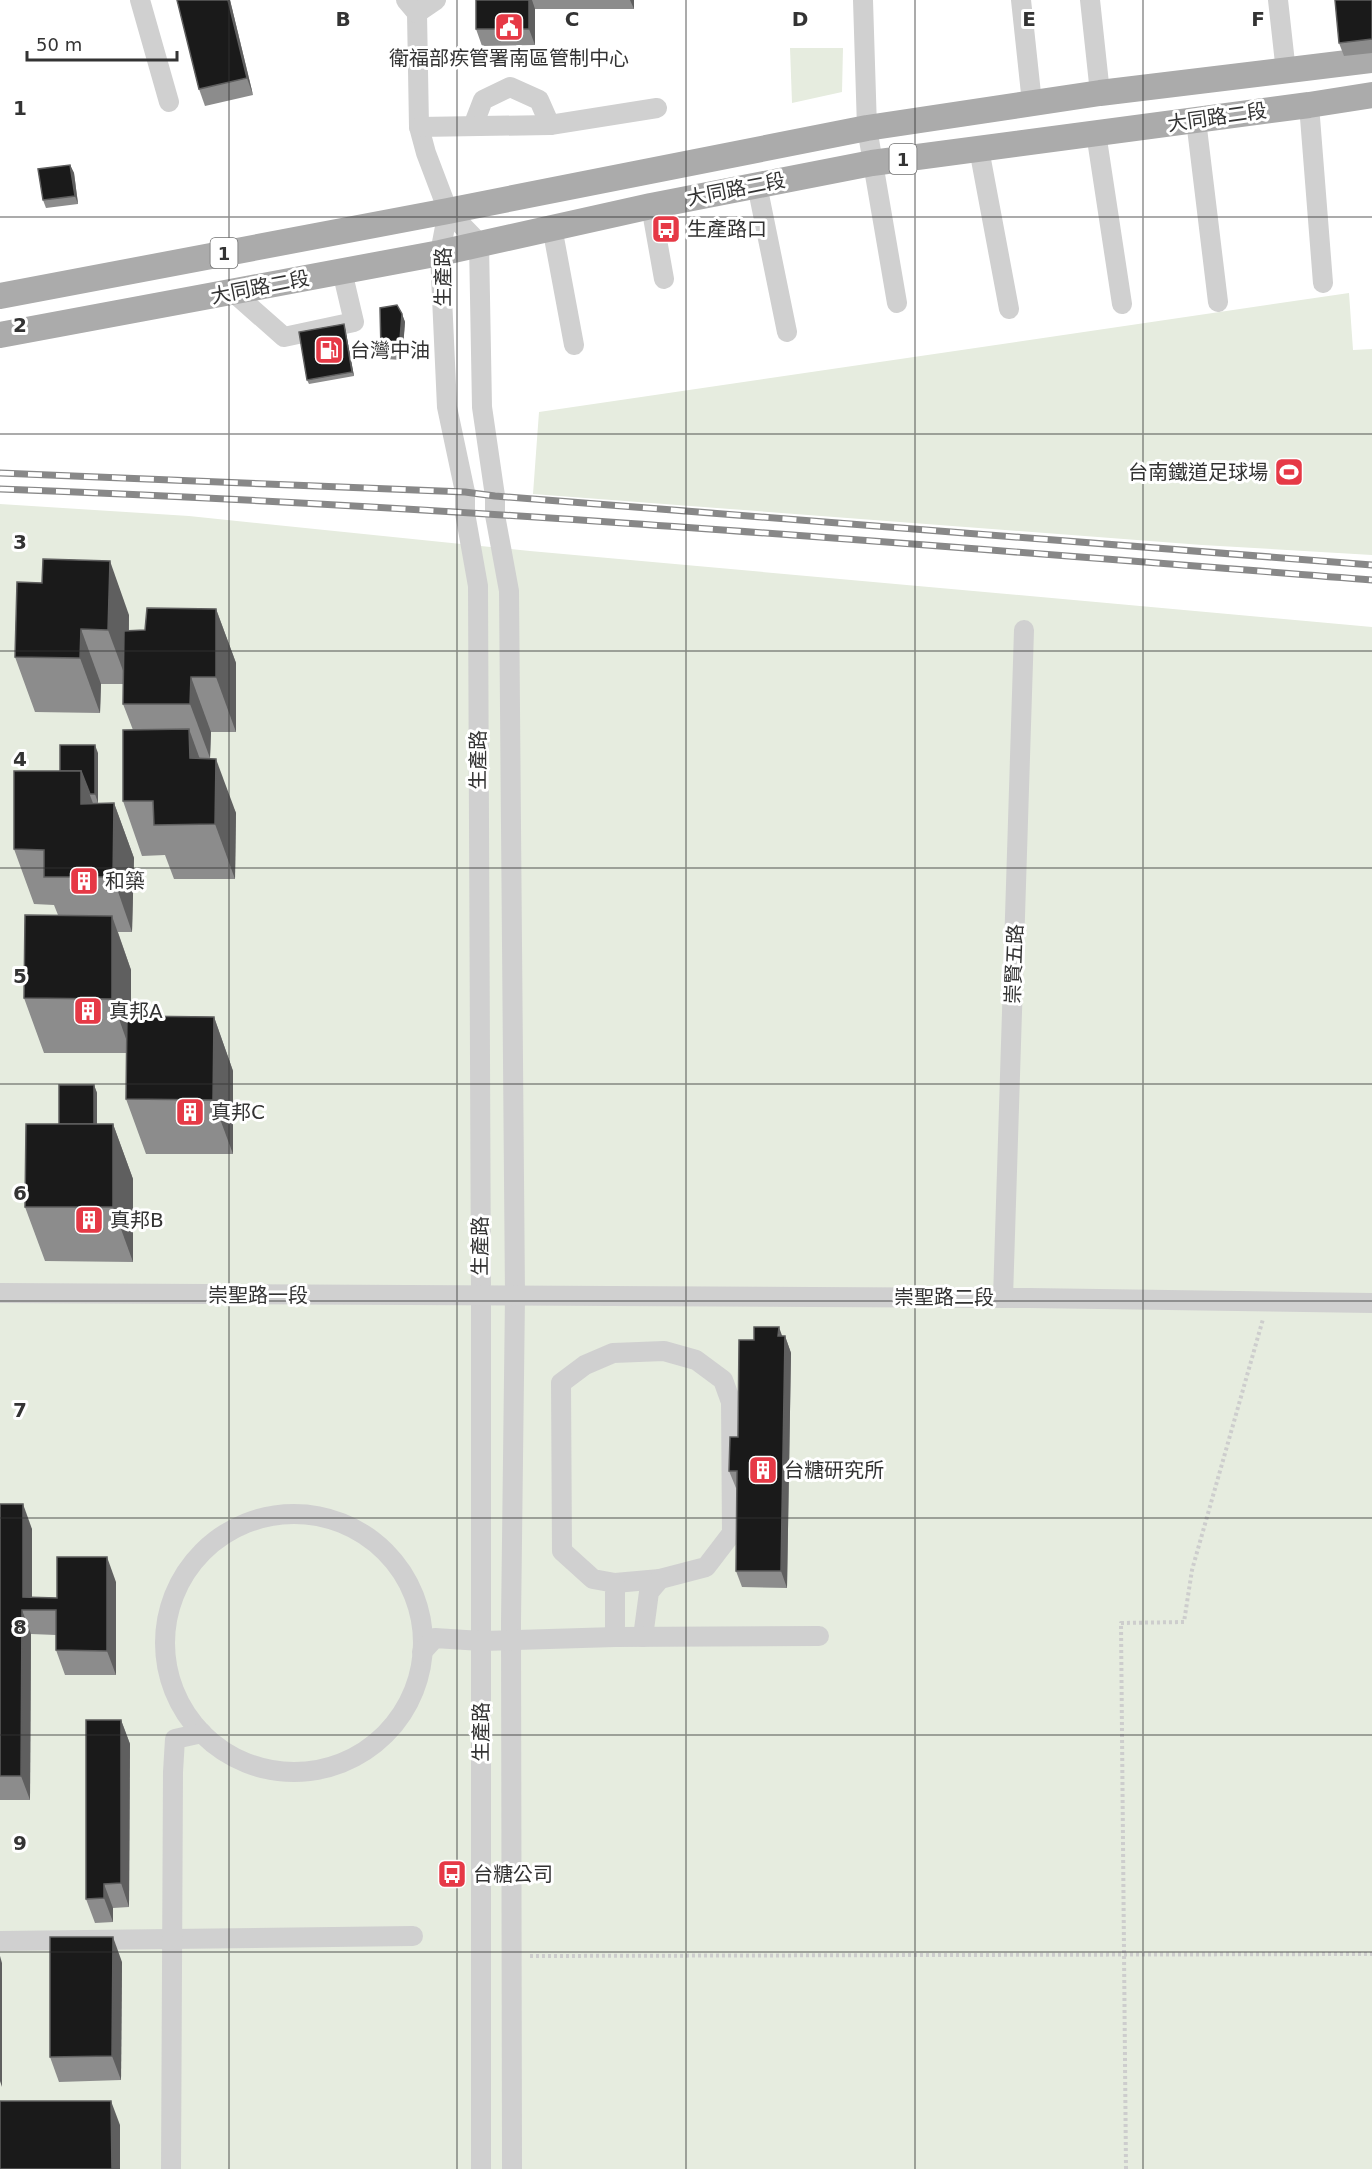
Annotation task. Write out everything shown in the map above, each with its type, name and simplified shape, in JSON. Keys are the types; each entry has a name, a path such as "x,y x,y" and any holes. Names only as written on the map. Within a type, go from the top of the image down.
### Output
{"main road":[{"name":"大同路二段","path":"0,296 867,128 1100,93 1372,60"},
{"name":"大同路二段","path":"0,335 440,253 651,206 872,163 1372,95"}],"street":[{"path":"140,0 169,102"},
{"path":"436,0 411,6 418,127 448,211"},
{"path":"863,0 867,128 897,303"},
{"path":"1021,0 1032,103"},
{"path":"1090,0 1100,93"},
{"path":"1278,0 1286,72"},
{"path":"473,126 483,100 510,87 539,100 550,124"},
{"path":"1309,105 1323,283"},
{"path":"418,127 550,124 657,108"},
{"path":"1196,120 1218,302"},
{"path":"1096,133 1122,304"},
{"path":"980,149 1009,309"},
{"path":"757,185 787,332"},
{"path":"651,206 664,279"},
{"name":"生產路","path":"448,211 479,243 482,407 495,496 495,515 509,591 516,1296 511,1640 512,2169"},
{"name":"生產路","path":"448,211 440,253 447,407 465,492 465,513 478,586 481,2169"},
{"path":"552,227 574,345"},
{"path":"233,292 284,337 354,322 342,272"},
{"name":"崇賢五路","path":"1003,1298 1024,630"},
{"name":"崇聖路一段","path":"0,1293 516,1296"},
{"name":"崇聖路二段","path":"516,1296 1003,1298 1372,1303"},
{"path":"664,1351 696,1360 723,1380 731,1402 732,1533 706,1567 660,1579 615,1583 593,1579 562,1551 561,1383 585,1365 613,1353 664,1351"},
{"path":"274,1514 296,1514 318,1515 359,1530 393,1559 415,1597 423,1641 422,1652 417,1682 399,1719 370,1749 332,1767 291,1773 251,1766 214,1746 202,1732 186,1715 168,1677 164,1636 174,1593 197,1555 232,1528 274,1514"},
{"path":"643,1637 649,1592 660,1579"},
{"path":"615,1583 615,1637"},
{"path":"422,1652 435,1638 481,1641 615,1637 819,1636"},
{"path":"171,2169 175,1738 202,1732"},
{"path":"0,1941 412,1936"}],"path":[{"path":"1126,2169 1121,1623 1185,1622 1192,1570 1268,1301"},
{"path":"511,1956 1372,1954"}],"shaded area":[{"path":"790,48 843,48 842,92 792,103"},
{"path":"1349,293 1353,350 1372,349 1372,555 1202,545 533,494 539,412"},
{"path":"0,504 189,516 530,551 1372,627 1372,2169 0,2169"}],"building":[{"path":"177,0 228,0 247,78 199,89"},
{"path":"476,0 529,0 529,29 476,29"},
{"path":"1335,0 1372,0 1372,39 1339,43"},
{"path":"70,165 75,196 43,200 38,169"},
{"path":"397,305 402,314 399,352 381,350 380,308"},
{"path":"344,324 352,372 307,380 299,332"},
{"path":"43,559 110,561 108,630 81,629 80,658 15,657 17,582 42,583"},
{"path":"147,608 216,609 216,677 191,677 190,704 123,704 124,631 145,630"},
{"path":"189,729 190,758 216,759 215,824 154,825 153,801 123,801 123,730"},
{"path":"60,745 95,745 95,794 90,794 81,771 60,771"},
{"path":"14,771 81,771 81,804 114,803 113,877 44,877 44,850 14,849"},
{"path":"25,915 112,916 112,999 24,998"},
{"path":"127,1016 214,1017 213,1100 126,1099"},
{"path":"59,1085 94,1085 94,1124 59,1124"},
{"path":"26,1124 113,1124 113,1207 25,1207"},
{"name":"台糖研究所","path":"754,1327 779,1327 778,1336 785,1336 781,1571 736,1571 737,1471 729,1471 730,1437 738,1437 739,1340 754,1340"},
{"path":"0,1504 23,1504 23,1597 57,1598 57,1557 107,1557 107,1651 56,1650 56,1610 22,1610 21,1776 0,1776"},
{"path":"86,1720 121,1720 121,1883 104,1884 104,1898 86,1899"},
{"path":"50,1937 113,1937 112,2056 50,2057"},
{"path":"0,2101 111,2101 112,2169 0,2169"}],"railway":[{"path":"0,473 465,492 1372,565"},
{"path":"0,489 172,496 515,516 1372,580"}],"place":[{"name":"衛福部疾管署南區管制中心","path":"509,27"},
{"name":"生產路口","path":"666,229"},
{"name":"台灣中油","path":"329,350"},
{"name":"台南鐵道足球場","path":"1289,472"},
{"name":"和築","path":"84,881"},
{"name":"真邦A","path":"88,1011"},
{"name":"真邦C","path":"190,1112"},
{"name":"真邦B","path":"89,1220"},
{"name":"台糖研究所","path":"763,1470"},
{"name":"台糖公司","path":"452,1874"}]}
